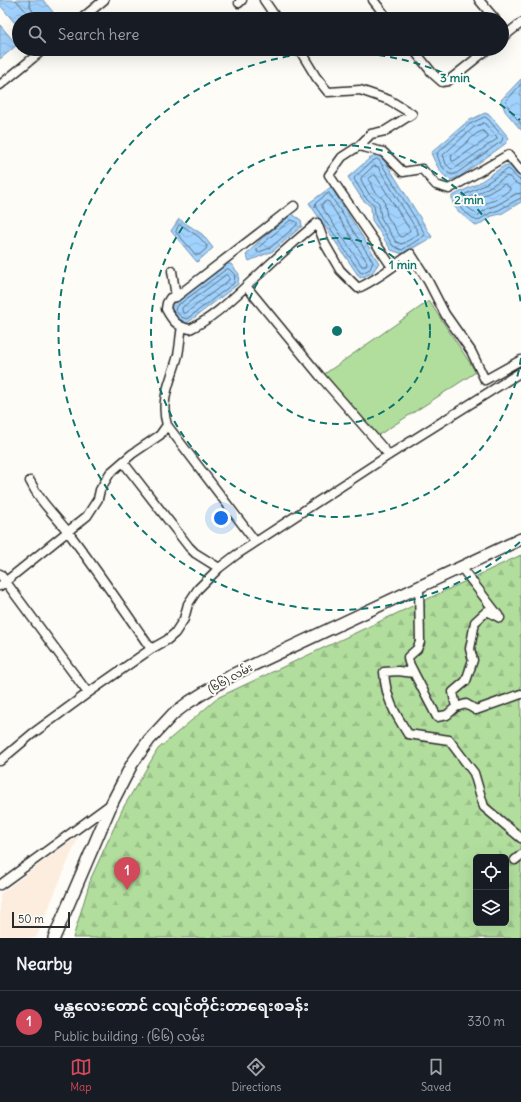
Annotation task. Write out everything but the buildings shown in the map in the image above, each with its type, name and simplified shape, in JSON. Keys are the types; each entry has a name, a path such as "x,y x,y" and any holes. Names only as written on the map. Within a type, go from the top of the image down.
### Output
{"street":[{"path":"89,12 104,0"},
{"path":"264,0 272,12"},
{"path":"373,0 382,12"},
{"path":"479,0 489,12"},
{"path":"509,30 521,23"},
{"path":"0,85 35,56"},
{"path":"302,56 328,92 360,90 389,100 412,114 385,131 371,134 359,146 342,157 329,175 392,267"},
{"path":"419,56 433,74 442,82 448,81 479,56"},
{"path":"359,146 383,152 403,172 422,169 436,185 449,189 508,155 521,171"},
{"path":"294,206 176,297 170,298 166,309 175,323 190,329 235,298 288,246 317,223 325,244 340,270 358,288 370,283 412,254 445,314 471,351 485,380 521,360"},
{"path":"172,271 176,297"},
{"path":"246,286 320,376 389,455"},
{"path":"182,327 178,356 167,388 165,410 167,425 255,542"},
{"path":"0,761 32,734 88,693 151,649 167,640 175,633 184,619 188,604 198,589 219,568 255,542 389,455 521,372"},
{"path":"3,584 87,516 98,499 104,481 110,473 160,435 167,425"},
{"path":"123,462 189,547 195,553 219,568"},
{"path":"30,481 36,493 67,531 151,649"},
{"name":"(၆၆) လမ်း","path":"54,938 112,803 132,764 142,749 173,714 189,702 234,674 521,539"},
{"path":"456,707 453,692 466,681 473,660 470,649 475,622 487,611 500,618 461,567"},
{"path":"0,574 3,584 88,693"},
{"path":"419,586 420,642 419,646 408,657 408,662 437,717 447,715 456,707 466,704 476,710 521,694"},
{"path":"414,673 398,670 384,672 385,687 391,708 408,734 449,740 474,773 484,807 521,838"},
{"path":"0,885 112,803"}],"shaded area":[{"path":"79,835 36,938 0,938 0,894"}],"green space":[{"path":"429,301 476,372 377,436 323,375"},
{"path":"521,555 521,938 73,938 91,878 123,808 158,749 219,697"}],"water":[{"path":"0,0 43,0 53,12 12,12 12,20 0,5"},
{"path":"0,25 12,39 12,49 0,59"},
{"path":"521,79 521,130 505,111 501,100"},
{"path":"485,113 490,115 509,138 505,144 459,177 451,180 447,178 441,172 431,153 468,121"},
{"path":"380,153 432,237 403,254 391,250 372,220 371,207 362,199 348,177 369,159"},
{"path":"511,164 521,178 521,202 501,214 492,216 477,226 457,210 452,201 452,196 477,184 504,166"},
{"path":"331,187 379,263 372,273 360,278 309,203"},
{"path":"292,214 301,220 302,226 273,251 249,261 246,255 260,240"},
{"path":"179,219 202,234 213,248 197,262 171,231"},
{"path":"226,264 231,264 239,274 238,284 186,324 178,319 172,312 171,305"}],"place":[{"name":"မန္တလေးတောင် ငလျင်တိုင်းတာရေးစခန်း","path":"127,890"}]}
